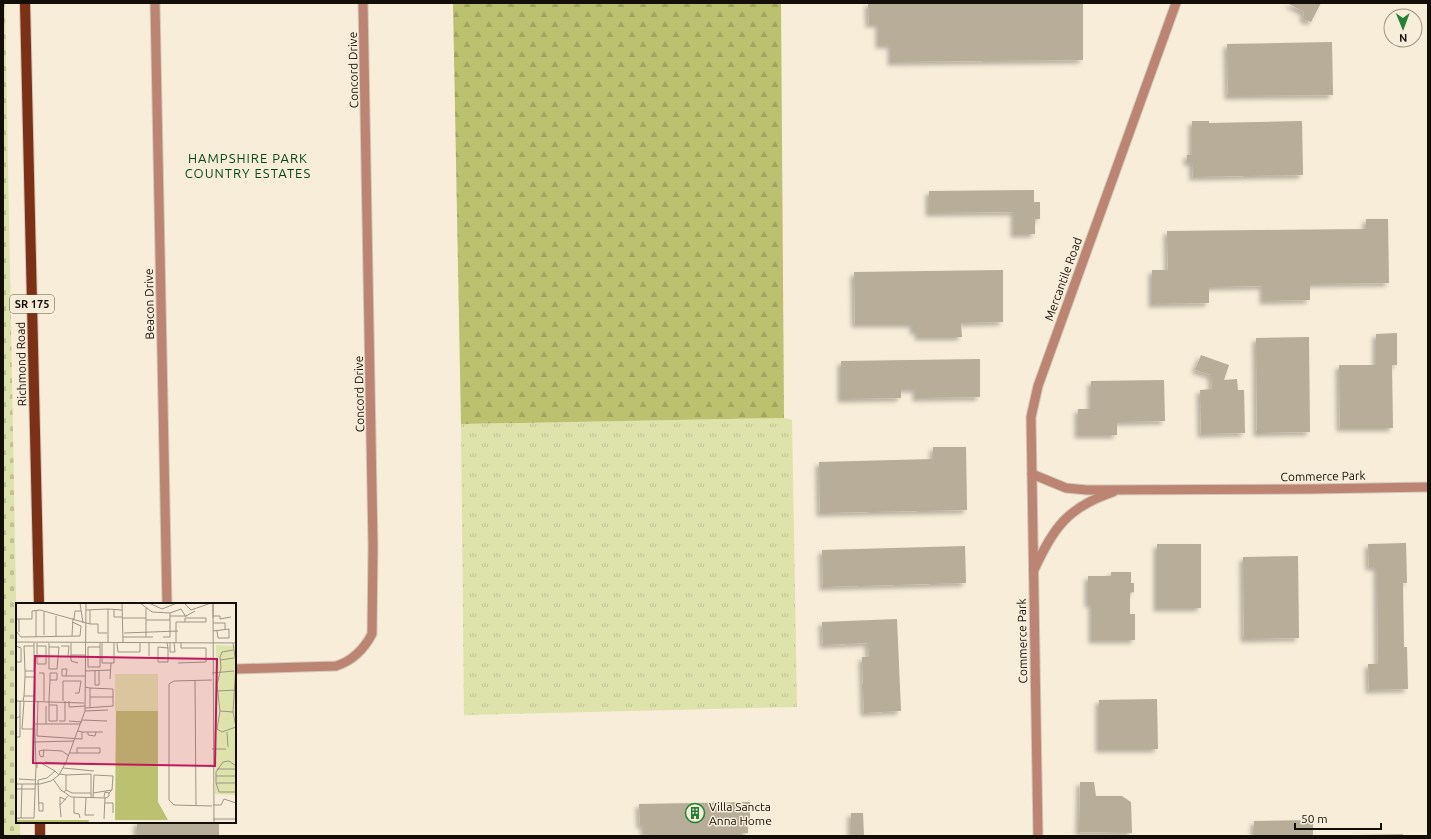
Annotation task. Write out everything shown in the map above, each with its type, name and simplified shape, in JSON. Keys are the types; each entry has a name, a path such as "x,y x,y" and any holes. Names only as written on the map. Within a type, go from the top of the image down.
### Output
{"main road":[{"name":"Richmond Road","path":"25,3 39,603"},
{"path":"40,823 40,836"}],"street":[{"name":"Beacon Drive","path":"155,3 166,603"},
{"name":"Concord Drive","path":"236,669 336,666 346,662 361,650 366,645 372,634 373,546 364,3"},
{"name":"Mercantile Road","path":"1033,573 1031,417 1038,386 1176,3"},
{"name":"Commerce Park","path":"1032,474 1066,488 1087,490 1428,487"},
{"name":"Commerce Park","path":"1038,836 1033,573 1051,535 1063,521 1077,509 1096,498 1121,489"}],"green space":[{"path":"3,3 5,3 16,603 16,823 20,823 20,836 3,836"},
{"path":"453,3 781,3 784,418 461,424"},
{"path":"784,418 792,420 797,707 464,715 461,424"}],"building":[{"path":"868,3 1083,3 1083,60 891,62 891,45 879,45 879,24 869,24"},
{"path":"1287,3 1321,3 1311,22 1303,19 1304,12"},
{"path":"1332,42 1333,95 1228,96 1227,44"},
{"path":"1192,121 1209,121 1209,123 1302,121 1303,175 1193,177 1192,162 1187,162 1187,155 1192,155"},
{"path":"1034,190 1034,202 1040,202 1040,219 1035,219 1035,234 1014,234 1014,212 929,213 929,191"},
{"path":"1366,219 1388,219 1389,283 1310,284 1310,300 1263,301 1263,286 1209,287 1209,303 1152,304 1152,270 1168,270 1167,231 1366,229"},
{"path":"1003,270 1003,322 961,323 962,337 918,337 918,331 913,331 913,324 855,324 854,272"},
{"path":"1397,333 1397,365 1392,365 1393,428 1340,428 1339,365 1376,365 1376,334"},
{"path":"1309,337 1310,432 1257,433 1256,338"},
{"path":"1201,355 1229,365 1224,380 1237,379 1238,390 1244,390 1245,433 1201,434 1200,390 1212,389 1211,375 1195,370"},
{"path":"980,359 980,397 916,398 916,389 901,389 901,398 841,399 841,361"},
{"path":"1164,380 1165,421 1117,422 1117,435 1078,435 1078,409 1091,409 1091,381"},
{"path":"933,447 966,447 967,510 820,513 819,462 933,459"},
{"path":"1406,543 1407,583 1403,583 1404,647 1407,647 1408,689 1369,690 1368,664 1378,664 1377,567 1369,567 1368,544"},
{"path":"1157,544 1201,544 1201,608 1157,608"},
{"path":"965,546 966,583 823,587 822,550"},
{"path":"1298,556 1299,638 1244,639 1243,557"},
{"path":"1111,572 1131,572 1131,583 1134,583 1134,592 1130,593 1130,614 1135,614 1135,640 1092,640 1092,604 1088,604 1088,576 1111,576"},
{"path":"897,619 901,711 864,713 862,657 869,657 868,643 823,645 822,622"},
{"path":"1157,699 1158,749 1099,749 1099,700"},
{"path":"1080,782 1094,782 1096,796 1122,796 1131,802 1132,833 1079,832"},
{"name":"Villa Sancta Anna Home","path":"750,802 750,822 748,822 748,833 742,833 742,836 652,836 652,834 644,834 644,825 640,825 639,804"},
{"path":"851,813 863,813 864,836 851,836"},
{"path":"1313,820 1313,836 1254,836 1254,821"},
{"path":"137,823 219,823 219,836 137,836"},
{"path":"1403,834 1403,836 1359,836 1359,835"}],"place":[{"name":"Villa Sancta Anna Home","path":"695,813"}],"district":[{"name":"HAMPSHIRE PARK COUNTRY ESTATES","path":"248,166"}]}
